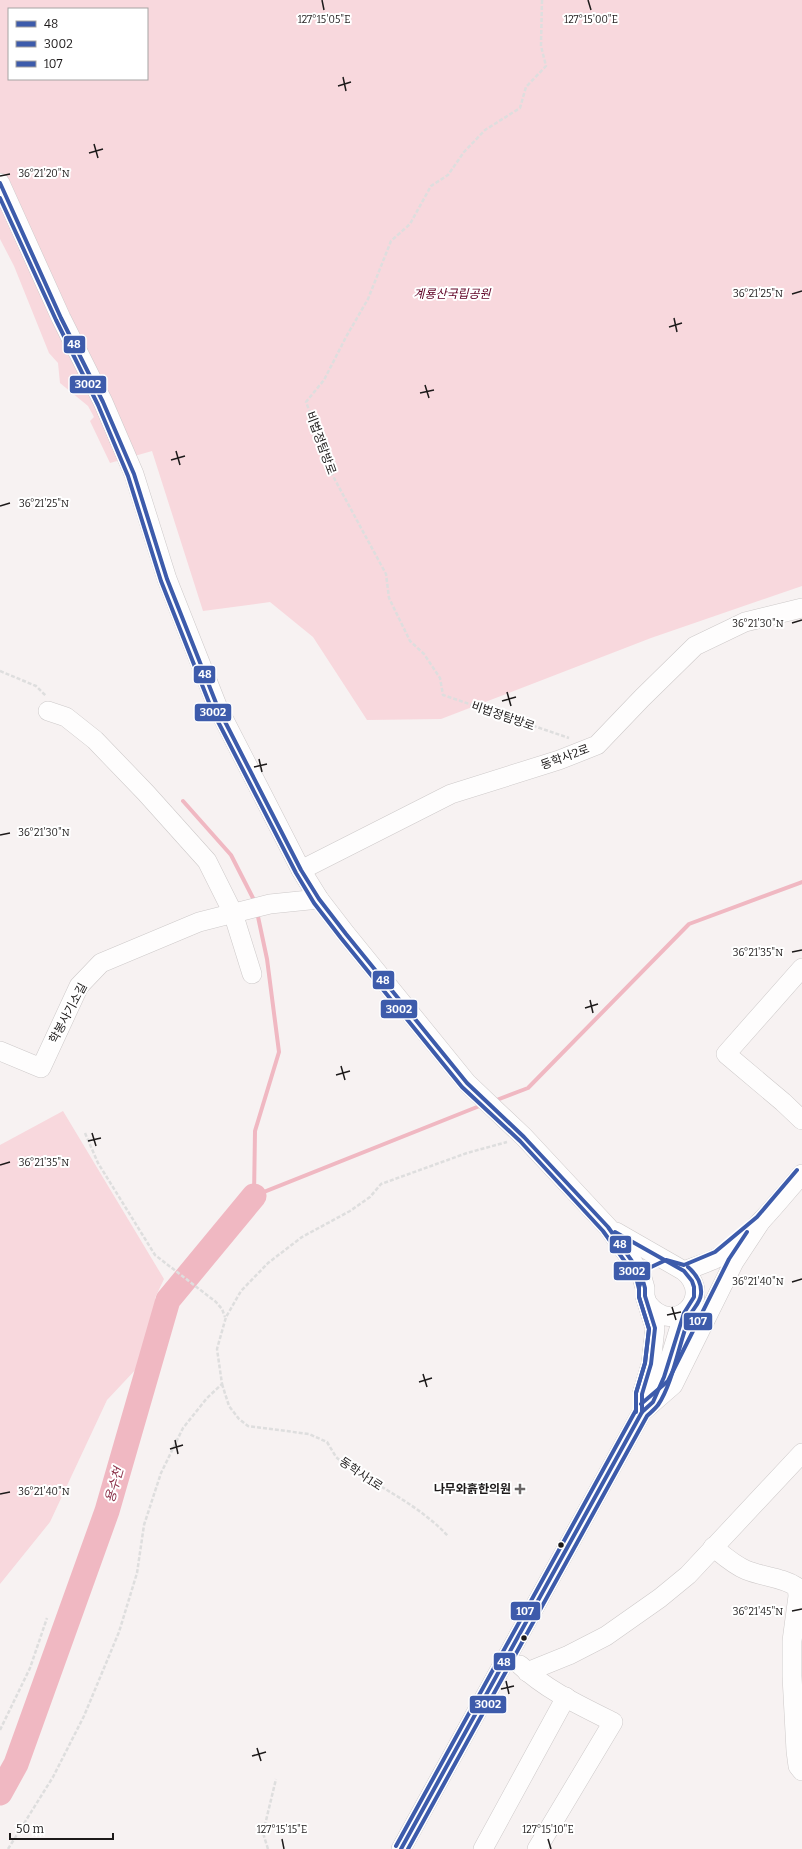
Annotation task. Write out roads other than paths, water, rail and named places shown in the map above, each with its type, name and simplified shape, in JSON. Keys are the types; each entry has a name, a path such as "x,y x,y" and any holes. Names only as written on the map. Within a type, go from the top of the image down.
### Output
{"street":[{"path":"0,183 61,318 103,402 134,474 167,579 218,708 301,870 319,899 468,1083 524,1137 608,1227 641,1274 655,1328 651,1364 642,1394 648,1407"},
{"name":"동학사2로","path":"301,870 451,794 485,784 597,745 695,646 745,622 802,608"},
{"path":"57,714 95,740 146,793 207,861 240,912 252,974"},
{"path":"240,912 270,904 319,899"},
{"name":"학봉사기소길","path":"0,1051 41,1068 79,986 100,963 199,922 240,912"},
{"path":"802,968 726,1054 802,1120"},
{"path":"648,1407 673,1385 734,1262 761,1221 802,1174"},
{"path":"734,1262 712,1278 695,1295 690,1308 684,1313 668,1317 653,1311 646,1296 648,1280 653,1273 668,1266 680,1269 718,1257 761,1221"},
{"path":"608,1227 690,1276 694,1284 695,1295"},
{"path":"401,1849 508,1654 664,1377 684,1313"},
{"path":"527,1672 606,1636 660,1598 688,1575 802,1453"},
{"path":"713,1547 732,1563 747,1571 791,1583 797,1587 798,1596 792,1641 792,1676 796,1751 798,1766 802,1770"},
{"path":"508,1654 527,1672 566,1698 613,1722 537,1849"},
{"path":"483,1849 566,1698"}],"waterway":[{"path":"183,801 231,855 255,902"},
{"path":"494,1101 528,1088 689,924 802,882"},
{"path":"257,912 267,959 279,1052 255,1131 254,1196 482,1105"},
{"name":"용수천","path":"0,1793 16,1764 107,1511 168,1300 254,1196"}],"place":[{"name":"나무와흙한의원","path":"520,1489"}],"park label":[{"name":"계룡산국립공원","path":"452,294"}]}
